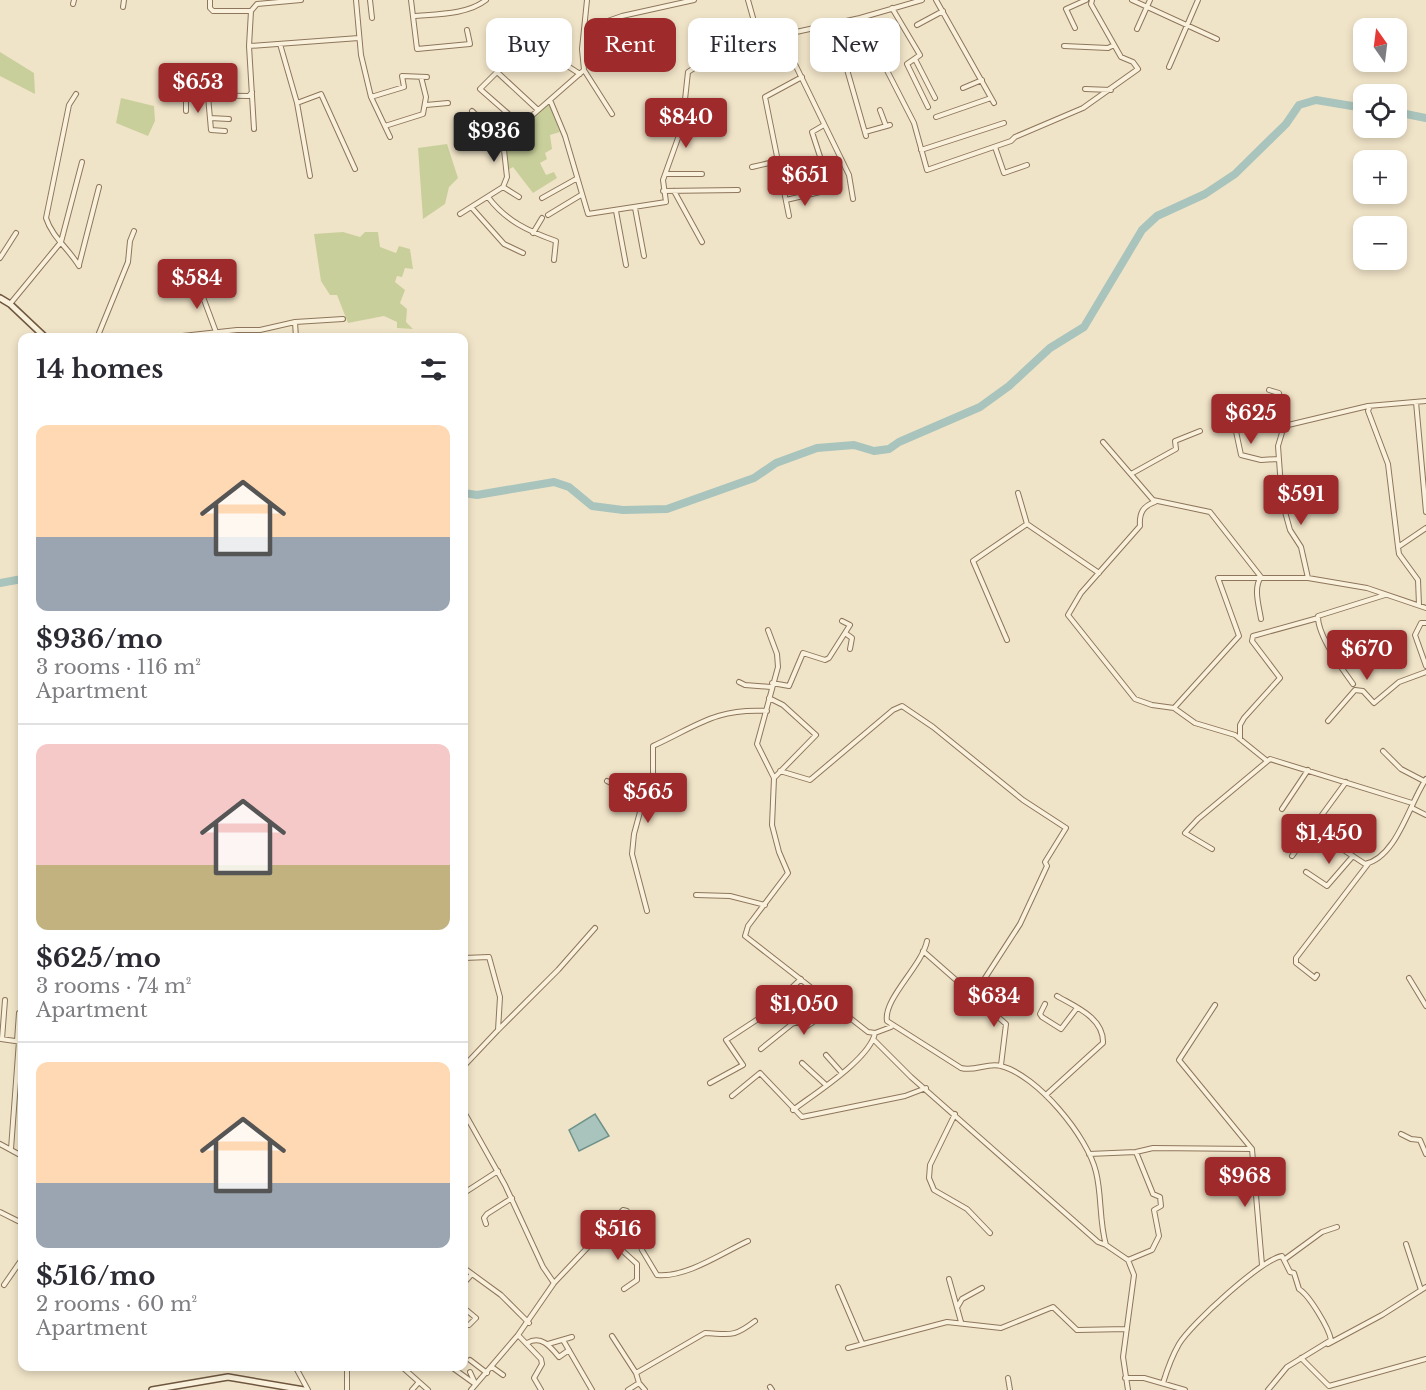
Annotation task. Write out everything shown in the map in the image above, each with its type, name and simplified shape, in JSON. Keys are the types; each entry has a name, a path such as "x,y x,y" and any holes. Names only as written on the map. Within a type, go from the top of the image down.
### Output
{"main road":[{"path":"0,298 10,304 41,333"},
{"path":"152,1390 228,1377 306,1390"}],"street":[{"path":"123,7 124,0"},
{"path":"210,0 210,8 213,11 251,11"},
{"path":"254,129 249,46 251,11 257,4 301,0"},
{"path":"356,0 359,38 371,97 390,137"},
{"path":"370,0 372,18"},
{"path":"411,0 417,49 470,44 467,30"},
{"path":"413,16 450,13 478,6 486,0"},
{"path":"586,18 587,0"},
{"path":"616,18 694,0"},
{"path":"748,0 752,18"},
{"path":"860,18 922,0"},
{"path":"938,0 994,103"},
{"path":"1076,28 1066,9 1086,0"},
{"path":"888,72 914,123 927,170 994,147 1062,119 1112,90 1138,69 1133,62 1120,57 1091,4 1092,0"},
{"path":"1132,0 1217,39"},
{"path":"1137,28 1150,0"},
{"path":"1169,67 1198,0"},
{"path":"892,8 920,55 907,64 928,107"},
{"path":"917,25 943,11"},
{"path":"503,141 584,70 582,49 584,36"},
{"path":"249,46 359,38"},
{"path":"280,44 297,103 310,176"},
{"path":"1064,46 1108,48 1114,45"},
{"path":"915,59 935,98"},
{"path":"572,69 580,74"},
{"path":"798,69 849,175 854,199"},
{"path":"521,125 480,89 497,72 538,110"},
{"path":"585,72 612,114"},
{"path":"550,100 565,136 588,214 666,202 663,191 666,174 682,127 688,72"},
{"path":"848,72 866,134 888,126 880,110"},
{"path":"371,97 404,87 402,76 427,77"},
{"path":"385,126 423,114 426,105 421,77"},
{"path":"789,216 765,98 802,77"},
{"path":"963,88 981,80"},
{"path":"1085,89 1112,90"},
{"path":"186,111 186,95 249,96 252,92"},
{"path":"76,94 69,105 46,218 79,266 99,187"},
{"path":"297,103 321,94 355,169"},
{"path":"208,96 211,130 225,130"},
{"path":"936,117 991,98"},
{"path":"426,105 448,103"},
{"path":"460,214 503,187 507,177 503,141 472,111"},
{"path":"210,118 229,118"},
{"path":"921,150 1004,123"},
{"path":"824,125 812,132 828,181"},
{"path":"994,147 1004,173 1027,165"},
{"path":"752,167 778,161"},
{"path":"10,304 61,242 82,162"},
{"path":"781,179 824,168"},
{"path":"666,174 702,174"},
{"path":"542,198 576,179"},
{"path":"503,187 519,197"},
{"path":"663,191 738,190"},
{"path":"674,191 702,242"},
{"path":"786,200 820,192"},
{"path":"548,215 581,195"},
{"path":"488,197 497,209 513,222 556,242 554,260"},
{"path":"472,208 504,244 523,253"},
{"path":"634,208 644,256"},
{"path":"616,211 626,265"},
{"path":"533,233 542,218"},
{"path":"99,333 128,262 130,241 134,231"},
{"path":"0,258 16,233"},
{"path":"198,281 216,332"},
{"path":"207,333 260,330 295,322 343,319"},
{"path":"295,322 296,333"},
{"path":"1269,390 1279,393 1284,426 1278,446 1278,459 1282,468 1282,501 1290,530 1301,547 1308,578"},
{"path":"1284,426 1370,406 1426,401"},
{"path":"1416,402 1426,512"},
{"path":"1370,406 1368,411 1388,464 1399,554 1418,580 1419,605"},
{"path":"1234,422 1241,455 1262,460 1278,459"},
{"path":"1131,474 1176,449 1175,441 1200,431"},
{"path":"1103,442 1155,502 1210,512 1261,577"},
{"path":"1282,488 1333,490"},
{"path":"1018,493 1027,524 1099,573"},
{"path":"1155,502 1143,509 1139,516 1140,526 1099,573 1068,615 1135,699 1152,705 1174,708 1195,723 1229,731 1266,760"},
{"path":"1007,640 973,561 1027,524"},
{"path":"1398,547 1426,528"},
{"path":"1261,577 1257,582 1261,619"},
{"path":"1174,708 1239,636 1217,579 1308,578 1367,588 1426,608"},
{"path":"1240,739 1240,725 1244,718 1258,706 1280,678 1252,641 1254,636 1318,618 1385,594"},
{"path":"1318,618 1319,626 1339,665 1353,684"},
{"path":"739,682 745,685 789,686 803,653 825,660 829,658 850,625 842,621"},
{"path":"1426,623 1422,623 1415,635 1426,666"},
{"path":"768,630 777,654 777,667 757,744 774,778 772,825 779,852 788,873 748,926 745,936 868,1032 875,1033 892,1027"},
{"path":"845,633 852,638 850,649"},
{"path":"1328,721 1355,690 1364,691 1374,704 1399,682 1426,672"},
{"path":"769,698 783,705 816,735 774,778"},
{"path":"780,771 810,780 893,710 902,706 933,727 1023,800 1066,828 1045,862 1047,866 1043,877 1029,900 1020,924 974,995"},
{"path":"647,911 632,854 634,834 652,775 653,746 695,724 730,711 767,711"},
{"path":"1317,975 1315,978 1308,973 1296,963 1296,958 1368,864 1393,844 1425,780 1401,769 1383,751"},
{"path":"1212,849 1185,833 1266,760 1273,759 1412,803"},
{"path":"1282,809 1308,770"},
{"path":"608,781 618,786 646,790"},
{"path":"1292,856 1346,782"},
{"path":"1412,803 1412,808 1426,814"},
{"path":"1336,845 1368,864"},
{"path":"1306,873 1327,886 1353,856"},
{"path":"696,895 730,896 765,904"},
{"path":"468,1062 558,970 595,928"},
{"path":"927,941 887,1010 887,1021 892,1027 961,1068 1001,1066 1018,1072 1047,1094 1089,1154 1096,1173 1106,1245"},
{"path":"923,951 1006,1024 1001,1066"},
{"path":"468,958 489,957 500,997 498,1030"},
{"path":"1409,978 1426,1006"},
{"path":"710,1083 743,1065 726,1040 758,1019 801,979"},
{"path":"1047,1094 1103,1043 1103,1036 1097,1022 1058,996"},
{"path":"5,1000 1,1039 18,1041"},
{"path":"1045,1004 1040,1014 1061,1029 1077,1008"},
{"path":"1215,1005 1179,1060 1252,1149 1262,1265"},
{"path":"761,1049 792,1024 797,1022 807,1026 836,1007"},
{"path":"793,1110 842,1073 874,1040 875,1033"},
{"path":"874,1040 911,1077 1098,1242 1128,1260 1134,1275 1124,1357 1128,1390"},
{"path":"11,1149 18,1054"},
{"path":"826,1055 842,1073"},
{"path":"802,1063 826,1085"},
{"path":"732,1096 760,1073 802,1117 905,1096 926,1088"},
{"path":"955,1114 930,1165 929,1178 934,1190 967,1209 990,1233"},
{"path":"468,1119 498,1171 543,1266 554,1283"},
{"path":"1401,1134 1420,1140 1426,1154"},
{"path":"0,1144 18,1153"},
{"path":"1089,1154 1136,1152 1153,1148 1252,1149"},
{"path":"1128,1260 1152,1250 1159,1236 1154,1210 1161,1206 1160,1197 1153,1194 1136,1152"},
{"path":"468,1190 498,1171"},
{"path":"486,1224 484,1218 487,1214 512,1198"},
{"path":"471,1390 529,1323 554,1283 623,1210 627,1211 654,1273 666,1276 701,1266 748,1241"},
{"path":"0,1212 18,1221"},
{"path":"1163,1383 1180,1343 1205,1315 1262,1265 1278,1257 1285,1258 1323,1232 1337,1227"},
{"path":"602,1231 638,1264 637,1280 624,1290"},
{"path":"1406,1244 1421,1290"},
{"path":"1268,1390 1287,1366 1330,1342 1330,1335 1305,1293 1299,1289 1298,1281 1294,1273 1290,1272 1285,1258"},
{"path":"4,1285 18,1265"},
{"path":"468,1272 501,1295 529,1323"},
{"path":"468,1279 472,1275"},
{"path":"949,1279 961,1322"},
{"path":"838,1287 862,1343"},
{"path":"1314,1351 1346,1336 1426,1287"},
{"path":"957,1306 962,1299 982,1288"},
{"path":"848,1348 947,1322 961,1322 990,1329 1001,1328 1053,1307 1077,1330 1127,1329"},
{"path":"468,1311 476,1318 470,1325"},
{"path":"636,1373 705,1333 722,1336 738,1335 755,1321"},
{"path":"518,1335 542,1359 542,1364 534,1378 541,1390"},
{"path":"612,1336 645,1390"},
{"path":"548,1344 572,1337"},
{"path":"527,1343 539,1340 548,1344 559,1357 569,1350"},
{"path":"563,1340 592,1390"},
{"path":"1301,1358 1329,1386 1426,1359"},
{"path":"470,1360 487,1373"},
{"path":"492,1366 503,1375"},
{"path":"297,1371 306,1390"},
{"path":"347,1371 347,1390"},
{"path":"406,1371 428,1390"},
{"path":"457,1371 475,1384"},
{"path":"470,1372 475,1384"},
{"path":"1008,1378 1010,1390"},
{"path":"1125,1378 1144,1378 1185,1390"},
{"path":"412,1390 418,1382"},
{"path":"628,1390 639,1383"}],"green space":[{"path":"0,52 34,73 35,94 0,76"},
{"path":"121,98 154,106 155,121 148,136 116,123"},
{"path":"549,103 560,132 550,135 552,149 545,153 547,159 540,163 546,175 554,172 557,178 533,193 513,167 508,170 506,154 500,144"},
{"path":"447,144 458,178 449,187 445,204 423,219 418,148"},
{"path":"343,232 360,237 365,232 378,232 380,247 396,253 399,246 410,249 413,269 405,268 402,277 397,276 395,282 405,290 400,303 407,309 406,322 413,329 397,328 397,322 384,316 348,323 337,295 330,295 321,281 314,234"}],"water":[{"path":"595,1114 609,1136 579,1151 569,1130"}],"waterway":[{"path":"468,494 477,495 554,482 569,487 592,506 623,510 667,509 754,478 776,463 817,448 854,445 874,451 889,449 899,442 980,407 1009,386 1050,348 1084,327 1142,230 1157,216 1205,194 1235,174 1286,124 1299,105 1316,100 1353,106"},
{"path":"1407,114 1426,118"},
{"path":"0,583 18,580"}]}
